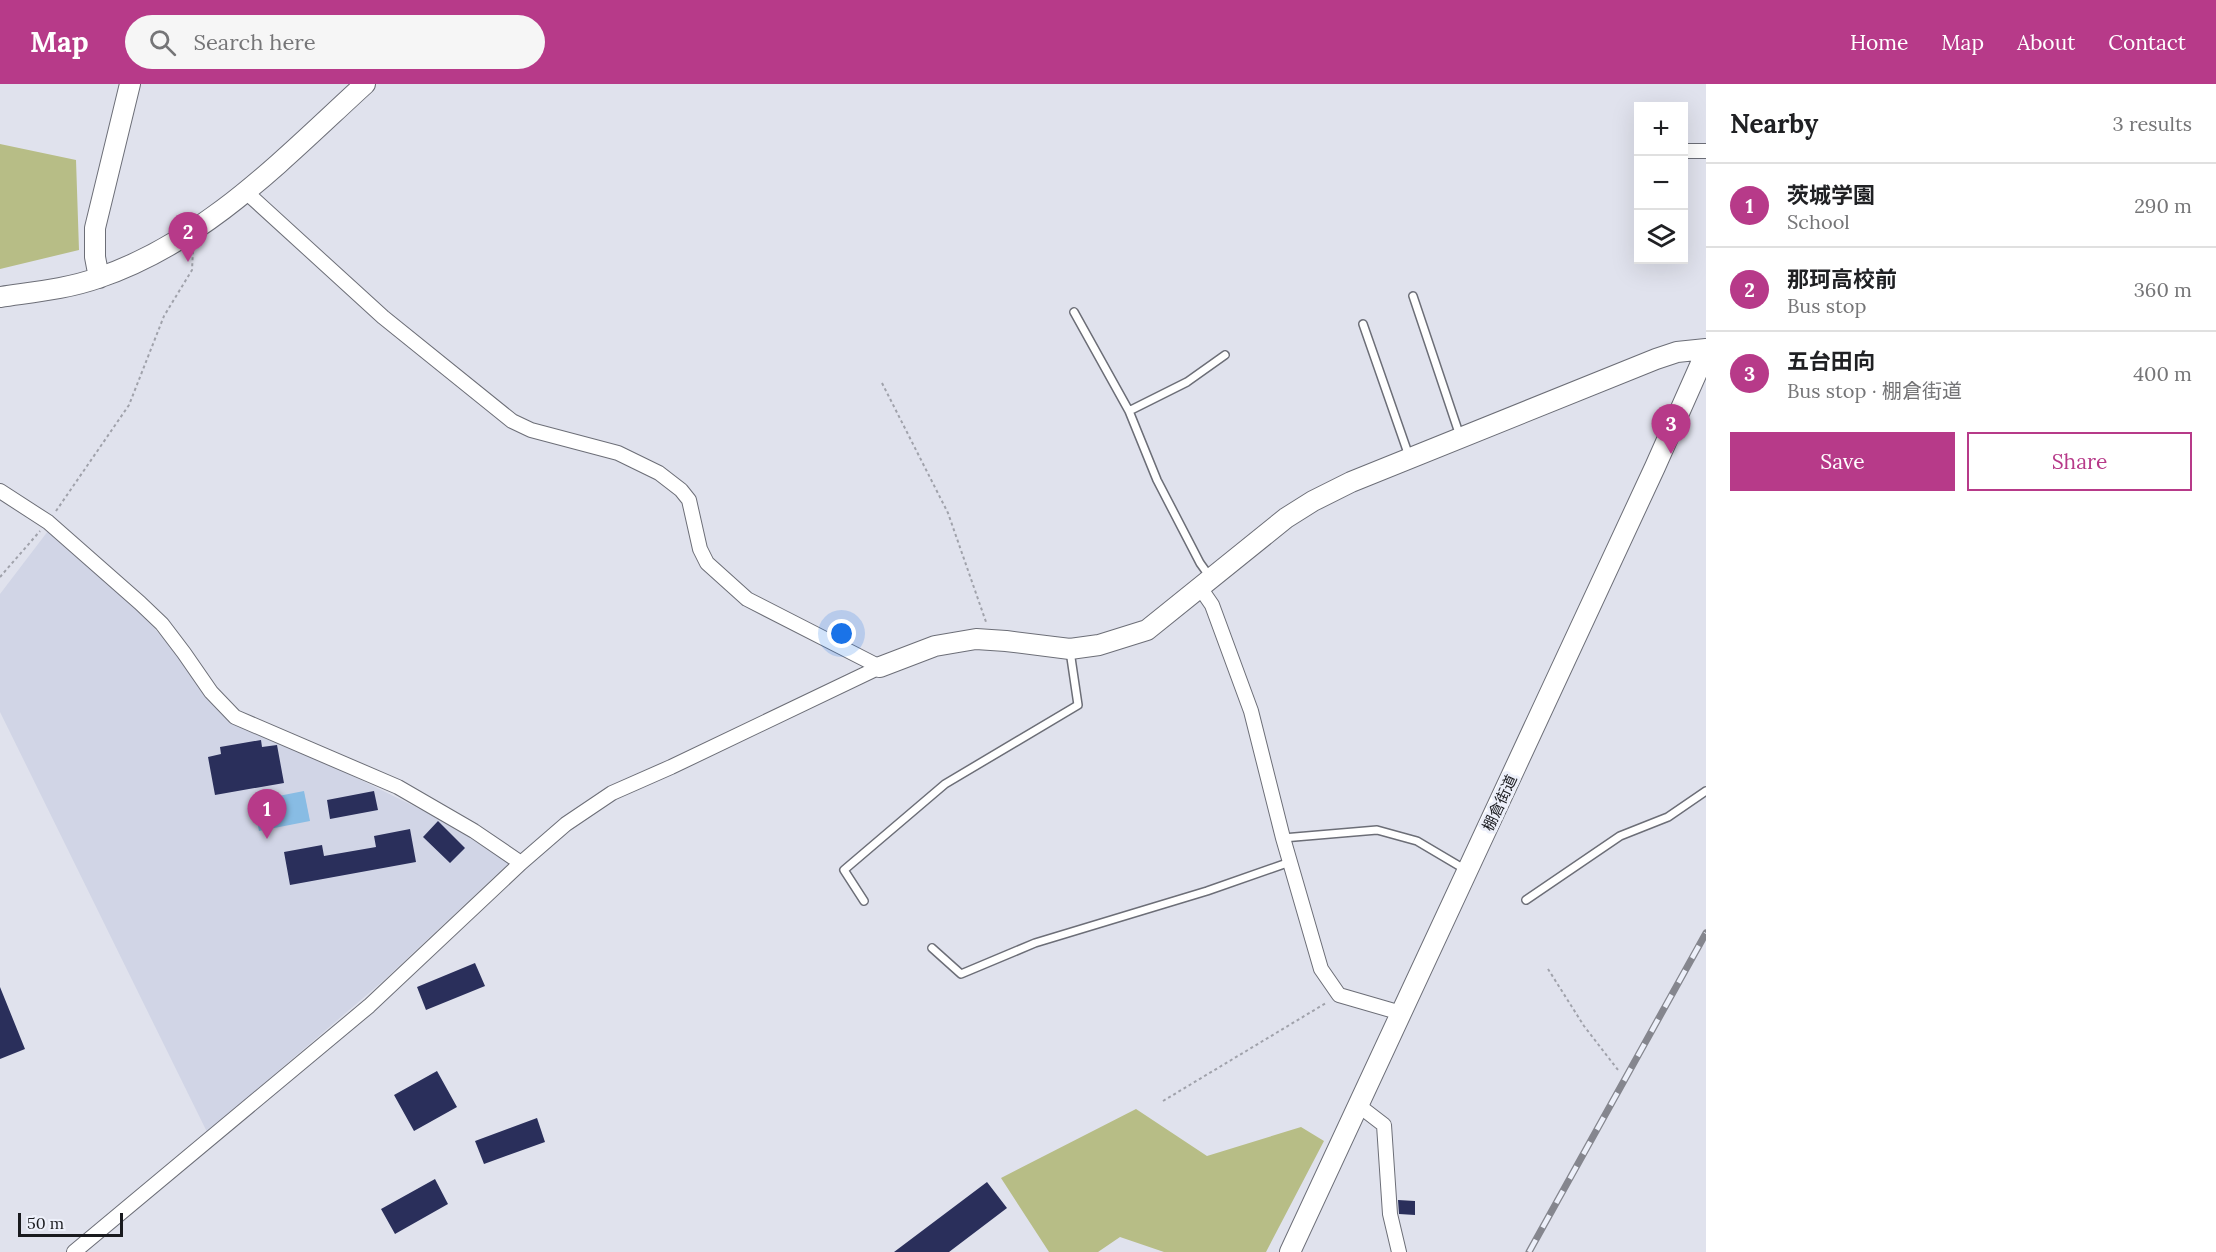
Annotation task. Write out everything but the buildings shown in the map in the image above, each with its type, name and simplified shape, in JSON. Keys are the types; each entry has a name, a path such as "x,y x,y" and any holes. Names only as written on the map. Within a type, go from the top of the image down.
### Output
{"street":[{"path":"99,278 95,256 95,228 130,84"},
{"path":"0,297 78,284 99,278 138,263 194,231 246,192 365,84"},
{"path":"1688,151 1706,151"},
{"path":"246,192 383,317 512,421 531,430 618,453 659,473 681,489 689,500 700,549 707,562 747,599 880,667"},
{"path":"74,1252 369,1006 521,863 566,824 612,793 880,667 935,646 976,639 1070,649 1100,645 1148,630 1286,518 1351,482 1656,359 1677,352 1704,360"},
{"name":"棚倉街道","path":"1290,1252 1704,360"},
{"path":"0,491 48,522 110,575 162,624 211,692 235,717 398,787 474,831 521,863"},
{"path":"1206,584 1251,711 1283,838 1321,969 1339,995 1401,1013"},
{"path":"1358,1106 1384,1125 1390,1214 1399,1252"}],"lane":[{"path":"1413,296 1460,438"},
{"path":"1074,312 1129,411 1157,480 1200,563 1206,584"},
{"path":"1363,324 1410,458"},
{"path":"1129,411 1187,382 1225,355"},
{"path":"864,901 844,870 945,784 1078,705 1070,649"},
{"path":"1526,900 1620,836 1668,817 1706,790"},
{"path":"1283,838 1377,830 1417,841 1468,871"},
{"path":"932,948 961,974 1035,943 1207,891 1290,862"}],"path":[{"path":"0,577 48,522 129,405 164,316 192,270 194,231"},
{"path":"882,383 948,513 993,640"},
{"path":"1548,969 1584,1026 1618,1070"},
{"path":"1163,1101 1339,995"}],"shaded area":[{"path":"48,531 94,567 145,617 189,669 207,699 236,723 300,750 432,815 510,862 383,981 207,1132 0,712 0,594"}],"green space":[{"path":"0,144 76,160 79,250 0,269"},
{"path":"1136,1109 1207,1156 1301,1127 1324,1141 1266,1252 1164,1252 1120,1237 1098,1252 1049,1252 1001,1178"}],"water":[{"path":"304,791 310,821 259,831 253,801"}],"railway":[{"path":"1529,1252 1706,933"}],"place":[{"name":"那珂高校前","path":"188,262"},
{"name":"五台田向","path":"1671,454"},
{"name":"茨城学園","path":"267,839"}]}
